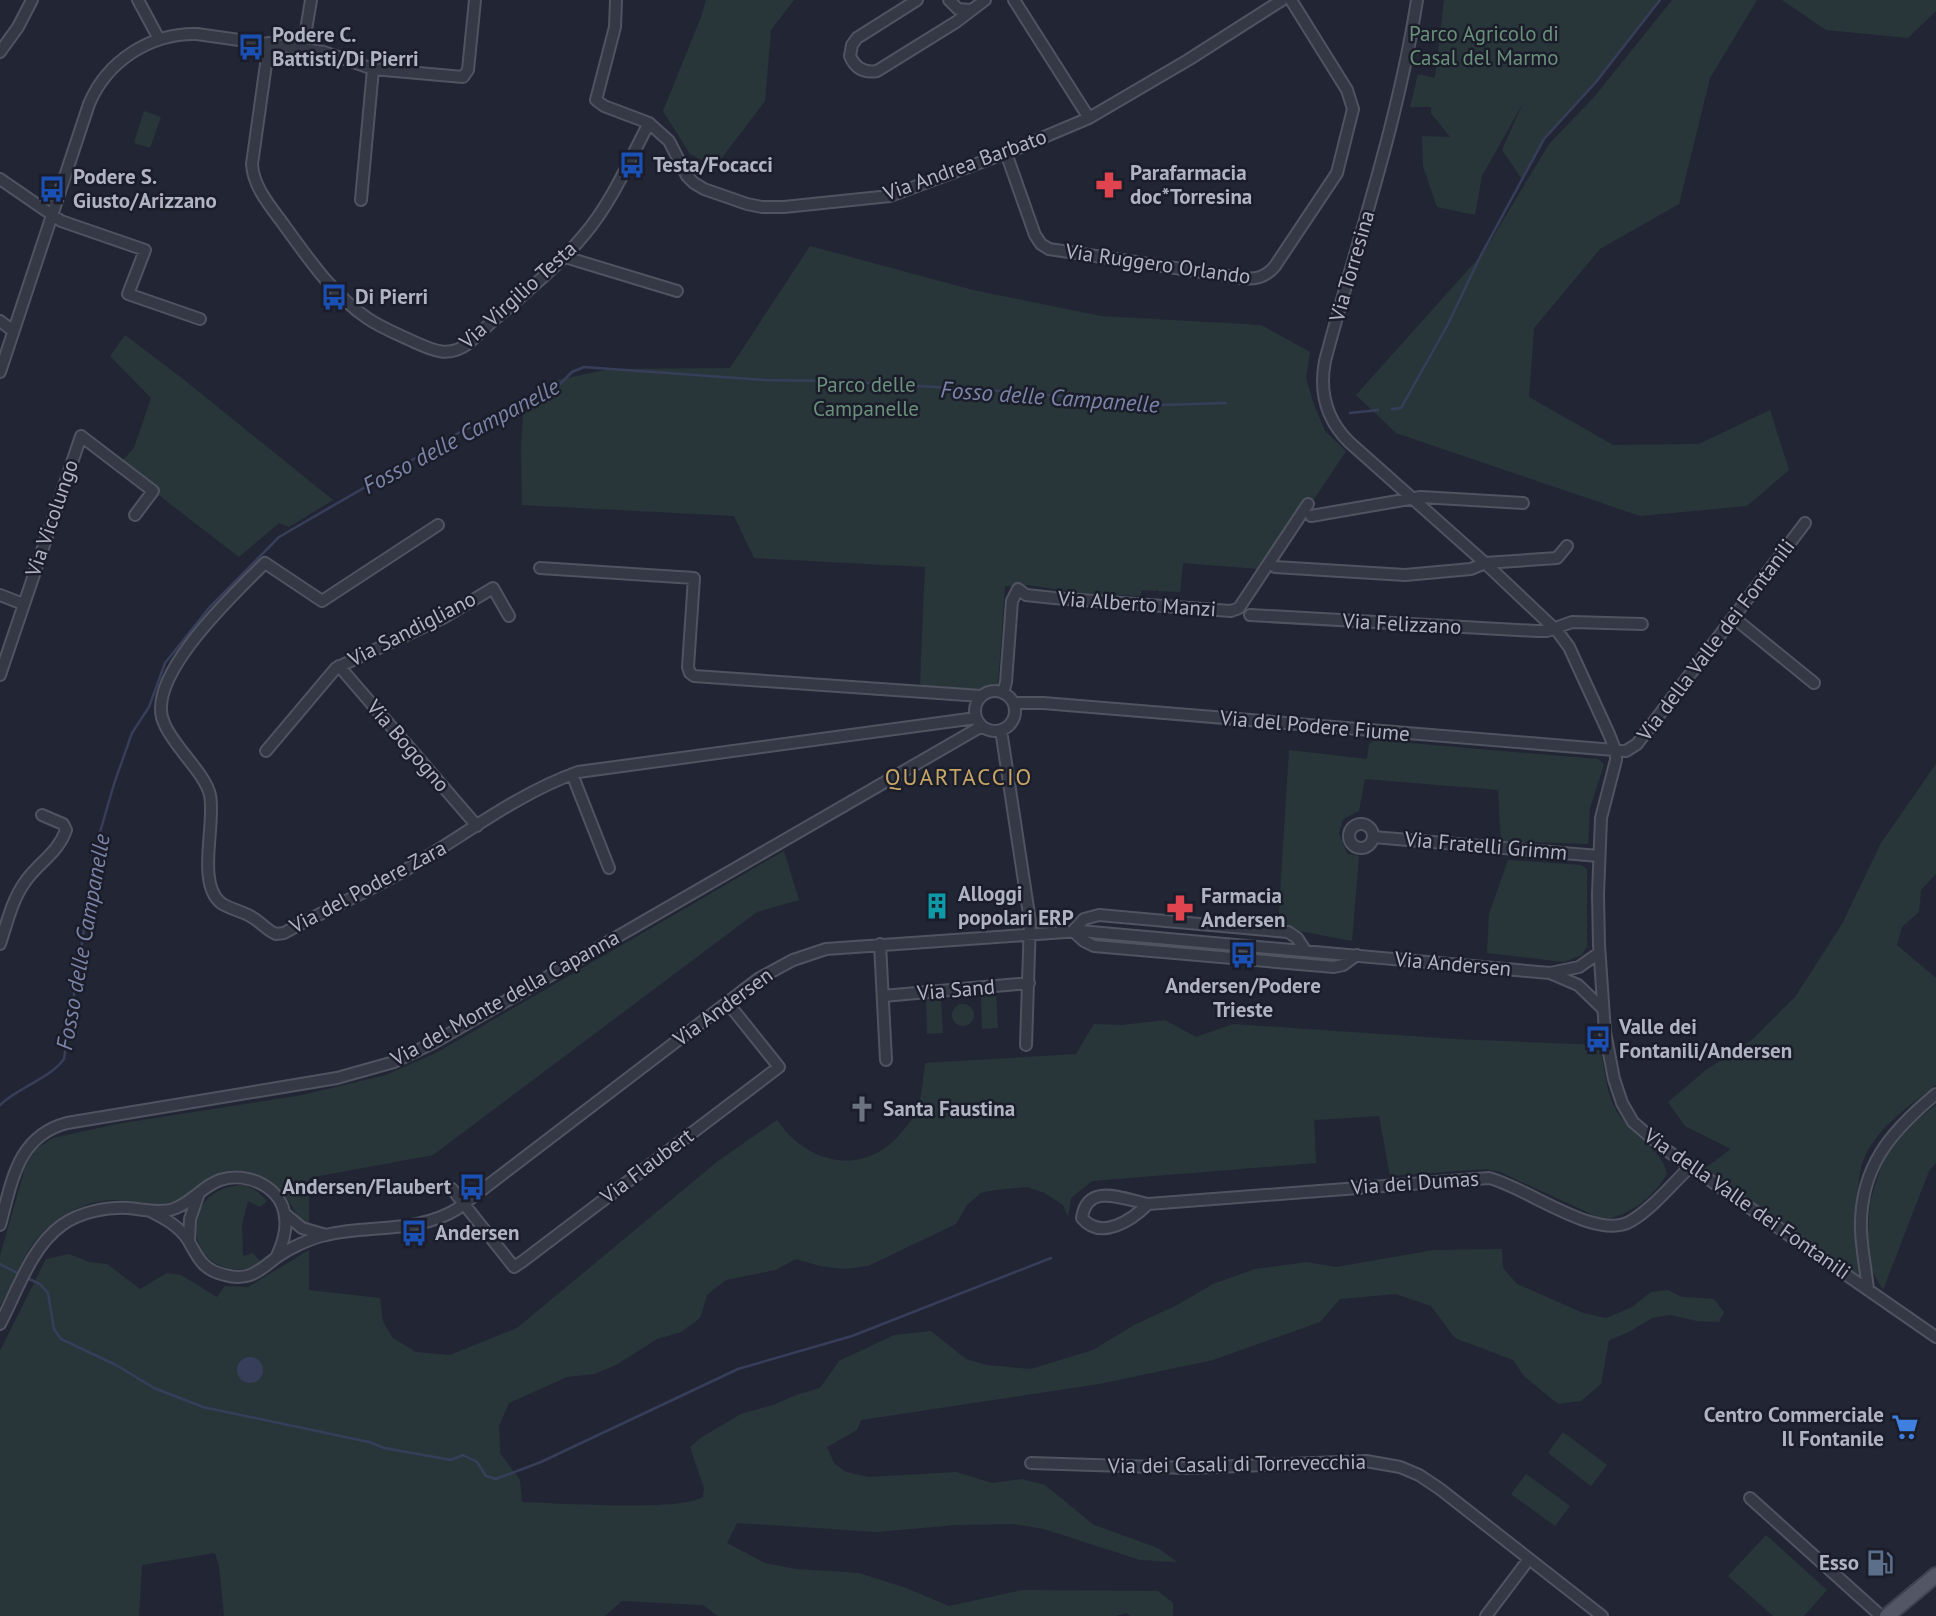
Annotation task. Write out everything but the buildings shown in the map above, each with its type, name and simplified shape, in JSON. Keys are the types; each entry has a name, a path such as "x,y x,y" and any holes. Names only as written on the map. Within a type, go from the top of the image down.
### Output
{"main road":[{"path":"1887,1616 1936,1575"}],"street":[{"path":"0,52 14,34 32,0"},
{"path":"138,0 159,39"},
{"path":"303,48 311,0"},
{"path":"0,372 76,140 99,85 123,59 142,46 159,39 197,34 336,54 373,69 466,76 475,0"},
{"path":"616,0 615,27 596,100 604,106 649,123"},
{"path":"917,0 857,38 850,52 852,61 858,68 867,72 877,71 985,0"},
{"path":"949,0 958,9 971,10"},
{"path":"1014,0 1089,118"},
{"name":"Via Andrea Barbato","path":"649,123 668,141 687,176 694,183 710,191 762,207 890,195 1006,153 1089,118 1188,60 1282,0"},
{"name":"Via Ruggero Orlando","path":"1006,153 1035,235 1044,247 1241,278 1266,275 1275,266 1337,173 1353,109 1347,90 1291,0"},
{"path":"1411,0 1414,16"},
{"name":"Via Torresina","path":"1417,0 1389,136 1330,342 1322,381 1327,408 1341,434 1555,628 1572,653 1616,752"},
{"path":"0,32 14,34"},
{"name":"Via Virgilio Testa","path":"269,43 252,164 260,190 315,267 358,311 377,324 432,351 453,352 469,343 565,257 586,233 610,197 649,123"},
{"path":"361,200 373,69"},
{"path":"0,179 51,216 145,250 128,292 131,296 200,319"},
{"path":"565,257 677,291"},
{"path":"0,321 13,331"},
{"name":"Via Vicolungo","path":"0,675 81,436 153,491 135,515"},
{"path":"1311,516 1421,497 1523,503"},
{"name":"Via Alberto Manzi","path":"1003,693 1013,601 1017,589 1026,595 1054,598 1231,611 1239,608 1308,504"},
{"name":"Via della Valle dei Fontanili","path":"1805,523 1637,744 1628,751 1616,752 1602,813 1599,856 1602,1008 1612,1069 1625,1108 1633,1122 1650,1138 1936,1337"},
{"name":"Via del Podere Zara","path":"438,526 322,601 265,563 214,614 176,663 163,701 162,720 210,796 209,880 212,892 220,902 253,917 276,934 284,933 368,890 545,785 572,774 605,767 979,722"},
{"path":"1275,567 1405,575 1471,569 1485,563 1557,558 1567,546"},
{"path":"540,568 694,578 688,667 691,674 696,676 956,692 981,696 992,691 1003,693 1014,703 1013,719 1001,730 991,730 979,722 975,708 981,696"},
{"name":"Via Sandigliano","path":"339,666 443,618 494,587 509,616"},
{"path":"0,595 23,604"},
{"name":"Via Felizzano","path":"1250,615 1537,631 1572,622 1642,624"},
{"path":"1734,618 1815,683"},
{"path":"266,751 339,666"},
{"name":"Via Bogogno","path":"339,666 477,826"},
{"name":"Via del Podere Fiume","path":"1014,703 1043,703 1616,752"},
{"name":"Via del Monte della Capanna","path":"0,1225 22,1157 32,1143 46,1132 67,1124 337,1078 394,1062 435,1042 979,722"},
{"path":"1001,730 1031,933 1026,1045"},
{"path":"572,774 609,868"},
{"path":"0,944 17,893 62,841 66,830 63,824 42,815"},
{"name":"Via Fratelli Grimm","path":"1373,837 1599,856"},
{"name":"Via Andersen","path":"1073,931 1088,917 1099,915 1288,932 1297,938 1305,950"},
{"name":"Via Andersen","path":"1073,931 1084,942 1094,946 1227,958 1334,967 1343,965 1357,955"},
{"name":"Via Andersen","path":"150,1211 173,1224 206,1266 230,1277 242,1277 258,1272 276,1258 326,1235 429,1220 452,1212 766,974 797,958 826,949 1073,931 1549,972 1576,968 1599,953"},
{"path":"880,944 887,1060"},
{"name":"Via Andersen","path":"1549,972 1578,985 1602,1008"},
{"name":"Via Sand","path":"883,996 1029,984"},
{"name":"Via Flaubert","path":"465,1203 513,1267 779,1067 727,1002"},
{"path":"1868,1290 1867,1270 1863,1261 1861,1216 1870,1172 1892,1134 1936,1094"},
{"name":"Via dei Dumas","path":"1148,1204 1489,1178 1594,1225 1614,1227 1631,1221 1691,1166"},
{"name":"Via Andersen","path":"0,1324 48,1238 72,1219 106,1209 150,1211 177,1208 221,1180 247,1178 272,1191 285,1214 302,1228 326,1235"},
{"path":"452,1189 465,1203"},
{"path":"189,1241 191,1212 199,1194"},
{"path":"1099,1194 1148,1204 1133,1219 1102,1229 1086,1223 1082,1218 1083,1207 1099,1194"},
{"path":"276,1258 284,1239 285,1214"},
{"path":"1849,1276 1863,1261"},
{"name":"Via dei Casali di Torrevecchia","path":"1031,1463 1187,1468 1352,1461 1391,1464 1433,1484 1602,1616"},
{"path":"1749,1498 1881,1616"},
{"path":"1486,1616 1529,1559"}],"green space":[{"path":"706,0 794,0 771,30 765,101 715,167 690,154 663,111"},
{"name":"Parco Agricolo di Casal del Marmo","path":"1444,0 1660,0 1596,82 1544,139 1522,179 1502,150 1523,103 1482,176 1475,215 1437,207 1423,166 1422,136 1450,137 1431,113 1431,107 1410,107 1418,74 1435,78"},
{"path":"1672,0 1757,0 1710,78 1679,204 1600,249 1534,328 1529,397 1613,445 1699,444 1770,410 1789,470 1747,506 1640,516 1396,433 1356,395 1484,252 1549,144 1595,96"},
{"path":"1782,0 1936,0 1936,11 1908,38 1826,30"},
{"path":"144,111 161,117 150,148 134,143"},
{"name":"Parco delle Campanelle","path":"810,246 973,290 1101,316 1261,325 1310,352 1306,378 1313,402 1325,431 1346,451 1311,504 1259,569 1183,563 1180,592 1158,591 1157,588 1156,591 1142,590 1140,596 1080,593 1028,585 1005,586 998,685 969,690 920,684 925,567 754,558 734,516 522,505 524,399 558,380 610,369 730,368"},
{"path":"125,335 333,500 289,527 279,523 239,557 156,493 159,488 122,461 134,448 151,398 110,356"},
{"path":"1374,740 1598,759 1604,764 1590,808 1588,844 1501,841 1498,790 1365,779 1359,811 1343,819 1339,833 1347,854 1359,856 1352,941 1278,927 1289,750 1367,759 1369,744"},
{"path":"1936,764 1936,874 1921,890 1919,912 1902,927 1897,945 1936,978 1936,1085 1888,1124 1872,1143 1861,1166 1858,1232 1861,1279 1705,1168 1731,1149 1685,1126 1668,1102 1706,1070 1753,1039 1795,997 1842,924 1881,843"},
{"path":"784,851 799,900 757,912 433,1155 309,1178 309,1227 276,1187 258,1175 244,1171 222,1173 186,1197 168,1204 101,1201 78,1208 48,1227 27,1252 0,1306 0,1256 25,1168 36,1149 53,1138 117,1124 302,1095 386,1075 436,1053"},
{"path":"1508,860 1581,865 1587,869 1587,946 1582,955 1564,962 1487,953 1489,914"},
{"path":"981,994 996,994 998,1028 982,1029"},
{"path":"926,999 941,999 943,1033 927,1034"},
{"path":"963,1004 971,1007 974,1015 971,1023 963,1026 955,1023 952,1015 955,1007"},
{"path":"1165,1020 1196,1037 1233,1024 1455,1039 1599,1045 1607,1086 1616,1110 1659,1156 1667,1174 1648,1198 1631,1210 1602,1219 1500,1172 1486,1169 1390,1176 1379,1116 1314,1120 1316,1163 1092,1181 1071,1198 1068,1217 1063,1205 1045,1193 1027,1187 981,1193 967,1205 956,1224 868,1266 844,1269 796,1259 775,1270 726,1280 707,1295 700,1318 681,1332 657,1339 616,1365 594,1374 567,1377 509,1403 499,1426 500,1453 520,1480 522,1502 644,1505 689,1502 703,1497 704,1488 690,1447 702,1437 741,1414 820,1388 839,1361 894,1335 931,1331 966,1359 986,1365 1031,1369 1093,1350 1134,1325 1213,1284 1255,1269 1307,1262 1336,1267 1434,1250 1502,1249 1503,1268 1517,1284 1583,1313 1606,1318 1632,1307 1651,1292 1668,1290 1682,1297 1714,1299 1724,1312 1719,1322 1697,1321 1670,1315 1652,1318 1609,1340 1601,1384 1581,1401 1558,1404 1524,1376 1513,1360 1455,1338 1431,1306 1396,1294 1340,1299 1320,1322 1213,1360 1099,1384 861,1420 857,1430 827,1447 834,1463 846,1472 868,1477 956,1472 992,1483 1022,1479 1045,1485 1094,1525 1158,1548 1177,1562 1140,1560 1044,1529 1015,1524 956,1525 877,1532 737,1523 727,1543 765,1563 796,1569 859,1573 949,1606 1022,1590 1158,1591 1173,1603 1173,1616 1130,1616 1126,1613 1116,1616 718,1616 703,1605 622,1601 605,1616 224,1616 219,1566 215,1553 142,1565 139,1616 0,1616 0,1351 46,1259 69,1254 89,1262 107,1264 140,1289 167,1273 181,1275 217,1297 225,1286 248,1287 309,1250 309,1290 380,1298 383,1322 393,1338 416,1352 450,1355 517,1328 718,1161 777,1120 789,1135 819,1155 836,1160 870,1156 886,1147 913,1118 920,1097 925,1063 1076,1054 1094,1024 1122,1025"},
{"path":"1936,1105 1936,1163 1929,1171 1883,1290 1872,1271 1868,1235 1870,1202 1884,1158 1904,1130"},
{"path":"244,1185 257,1191 267,1201 260,1207 248,1201 242,1224 243,1256 253,1253 260,1261 249,1268 235,1269 218,1264 205,1254 198,1241 196,1226 199,1211 209,1198 223,1189"},
{"path":"1563,1432 1607,1465 1591,1486 1548,1453"},
{"path":"1526,1474 1570,1506 1555,1526 1511,1494"},
{"path":"1766,1535 1827,1590 1804,1616 1773,1616 1728,1576"}],"water":[{"path":"250,1357 259,1361 263,1370 259,1379 250,1383 241,1379 237,1370 241,1361"}],"waterway":[{"name":"Fosso delle Campanelle","path":"1392,409 1401,408 1447,326 1480,257 1544,139 1596,82 1660,0"},
{"name":"Fosso delle Campanelle","path":"0,1105 50,1072 64,1059 98,839 132,733 149,707 165,663 209,608 279,537 462,431 541,399 550,394 572,372 584,367 764,380 836,381 1001,391 1161,405 1226,403"},
{"name":"Fosso delle Campanelle","path":"1350,413 1378,410"},
{"path":"27,1278 40,1284 48,1293 54,1329 61,1339 116,1365 154,1388 203,1407 369,1442 384,1448 451,1460 463,1455 477,1462 486,1476 496,1479 541,1462 738,1369 852,1336 1051,1258"},
{"path":"0,1264 21,1275"}],"place":[{"name":"Podere C. Battisti/Di Pierri","path":"251,47"},
{"name":"Testa/Focacci","path":"632,165"},
{"name":"Parafarmacia doc*Torresina","path":"1109,185"},
{"name":"Podere S. Giusto/Arizzano","path":"52,189"},
{"name":"Di Pierri","path":"334,297"},
{"name":"Alloggi popolari ERP","path":"937,906"},
{"name":"Farmacia Andersen","path":"1180,908"},
{"name":"Andersen/Podere Trieste","path":"1243,955"},
{"name":"Valle dei Fontanili/Andersen","path":"1598,1039"},
{"name":"Santa Faustina","path":"862,1109"},
{"name":"Andersen/Flaubert","path":"472,1187"},
{"name":"Andersen","path":"414,1233"},
{"name":"Centro Commerciale Il Fontanile","path":"1905,1427"},
{"name":"Esso","path":"1880,1563"}],"district":[{"name":"QUARTACCIO","path":"959,777"}]}
